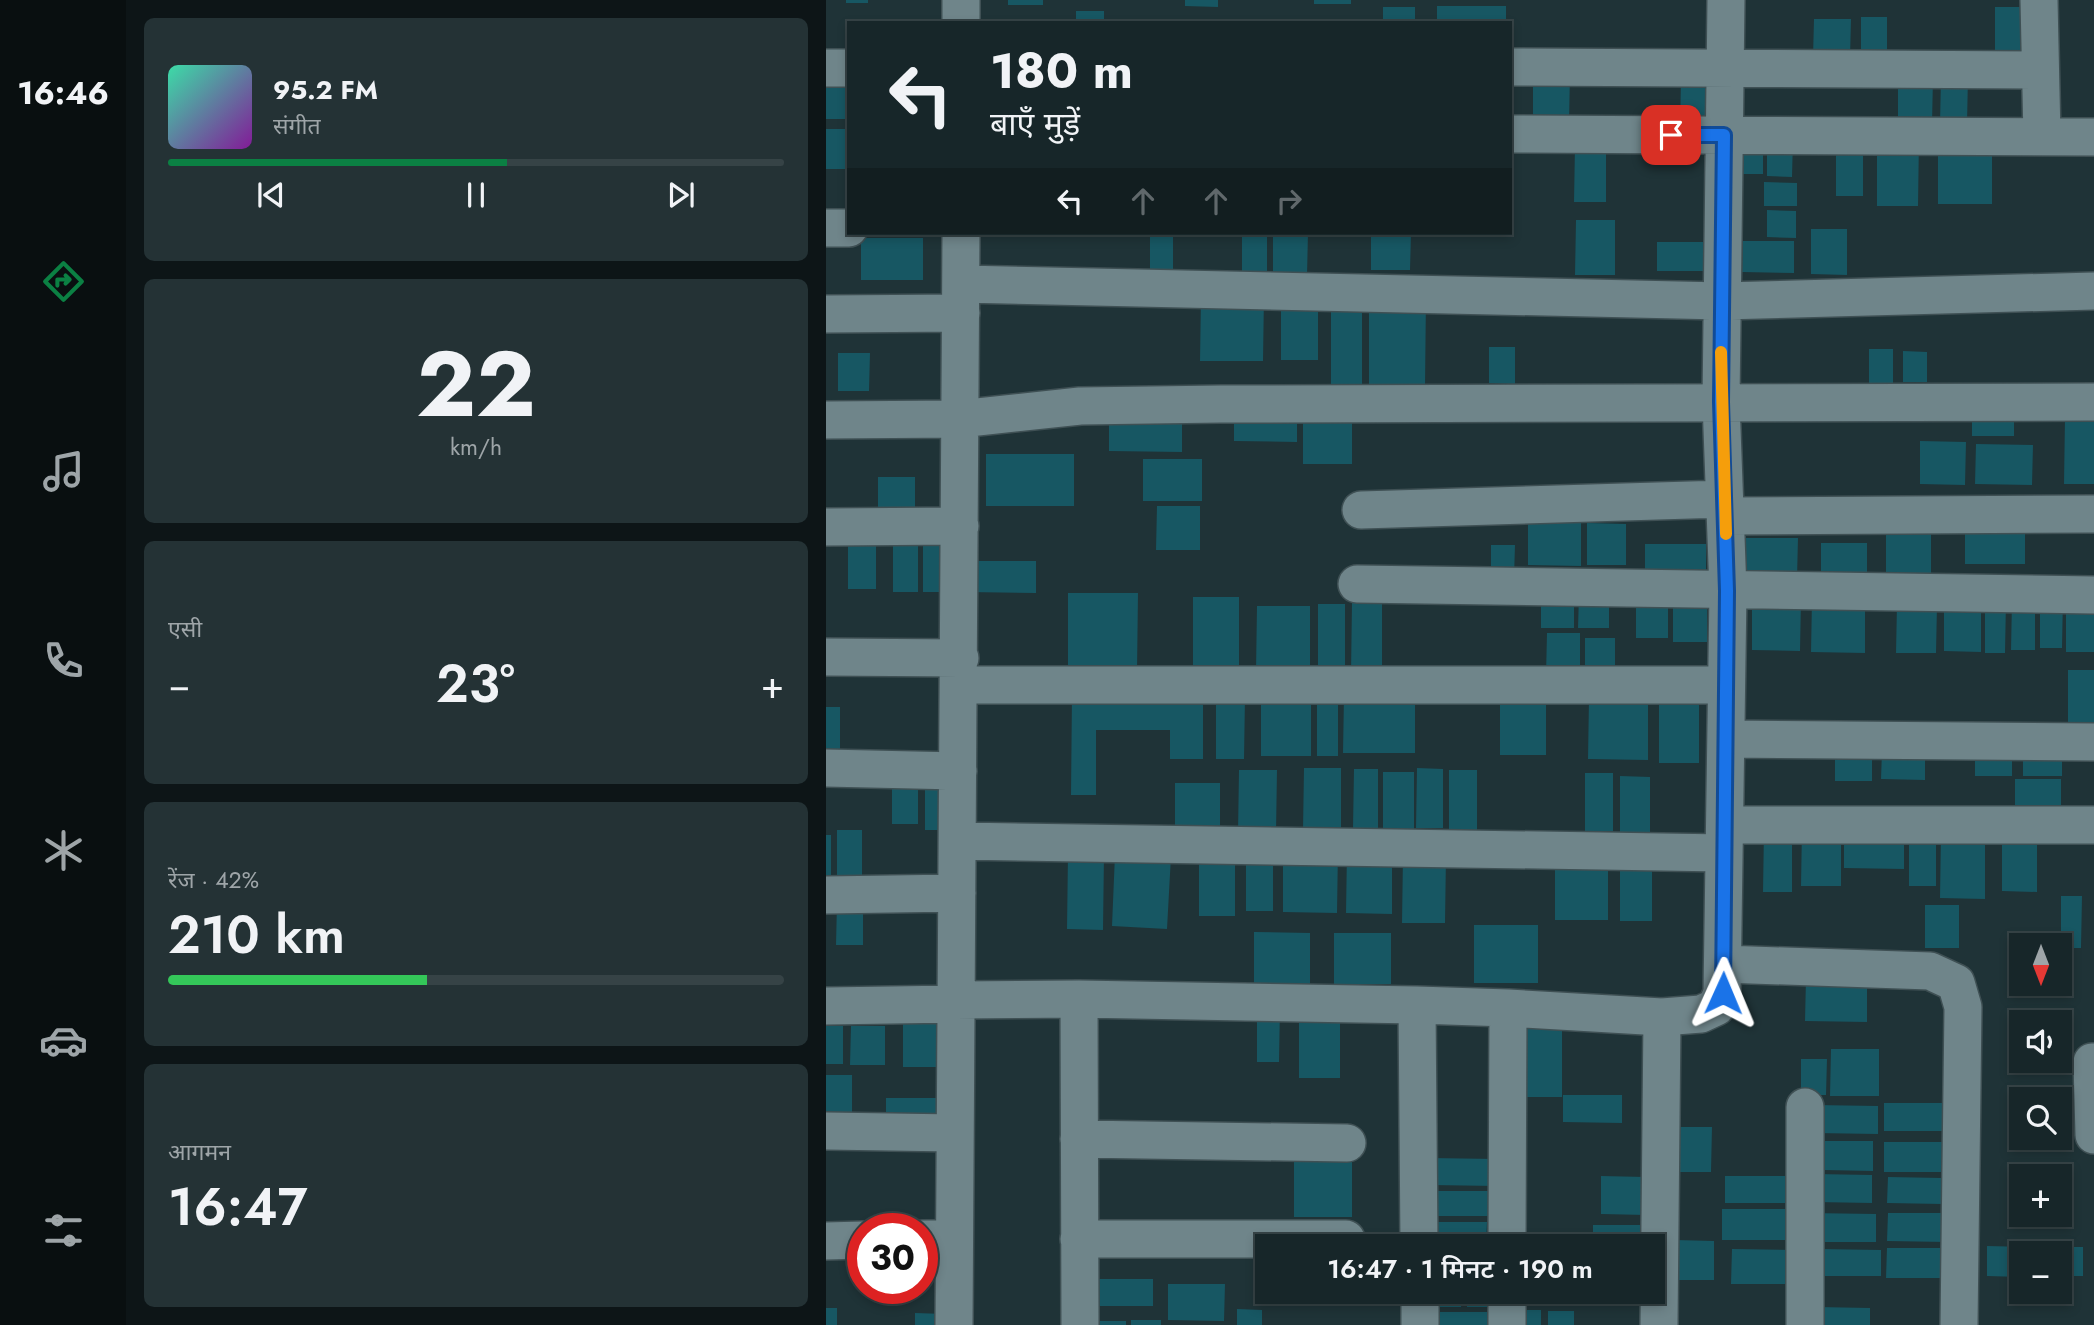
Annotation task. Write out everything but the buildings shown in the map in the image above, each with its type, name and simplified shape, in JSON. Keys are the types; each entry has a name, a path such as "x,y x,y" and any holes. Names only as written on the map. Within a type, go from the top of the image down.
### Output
{"street":[{"path":"961,0 961,21"},
{"path":"826,1006 1079,999 1508,1007 1662,1017 1701,1014 1716,1007 1723,993 1726,739 1727,591 1721,302 1726,0"},
{"path":"2039,0 2042,137"},
{"path":"1512,67 2040,70"},
{"path":"826,68 847,68"},
{"path":"1512,134 2094,137"},
{"path":"826,228 847,228"},
{"path":"954,1325 938,1239 955,1133 961,235"},
{"path":"826,314 961,299 1721,302 2094,291"},
{"path":"826,420 959,419 1080,406 2094,402"},
{"path":"1361,510 1725,508 2094,514"},
{"path":"826,527 960,526"},
{"path":"1357,584 2094,595"},
{"path":"826,657 959,671 1726,685"},
{"path":"1726,739 2094,741"},
{"path":"826,768 958,771"},
{"path":"958,841 1725,839 2094,825"},
{"path":"826,895 957,893"},
{"path":"1723,964 1930,971 1956,983 1963,1007 1959,1325"},
{"path":"1079,999 1080,1325"},
{"path":"1417,1005 1419,1234"},
{"path":"1507,1234 1508,1007"},
{"path":"1659,1325 1662,1017"},
{"path":"2092,1062 2094,1135"},
{"path":"1805,1107 1805,1325"},
{"path":"826,1131 955,1133"},
{"path":"1079,1139 1348,1143"},
{"path":"1080,1239 1255,1239"},
{"path":"826,1241 847,1240"},
{"path":"1420,1304 1420,1325"},
{"path":"1507,1304 1507,1325"}],"slow traffic":[{"path":"1721,352 1726,534"}],"route":[{"path":"1671,135 1724,135 1721,402 1727,591 1723,993"}]}
